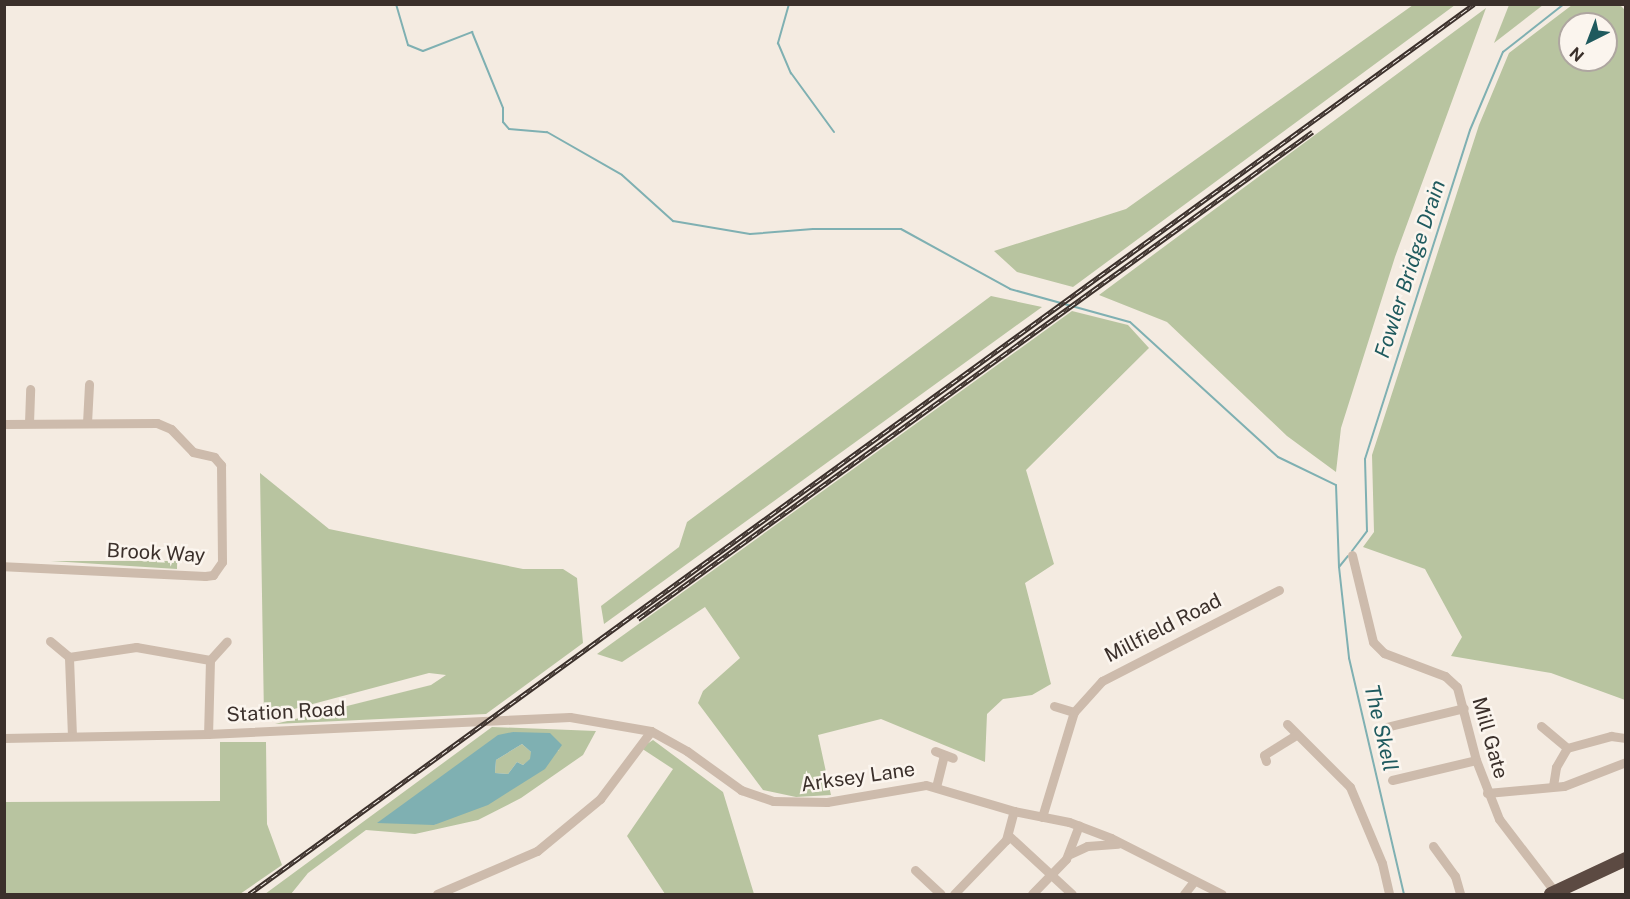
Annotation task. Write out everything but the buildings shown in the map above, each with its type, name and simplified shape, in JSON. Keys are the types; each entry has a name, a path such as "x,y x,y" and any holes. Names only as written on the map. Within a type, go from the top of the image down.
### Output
{"highway":[{"path":"1558,893 1626,859"}],"street":[{"path":"87,423 88,384"},
{"path":"29,423 30,389"},
{"name":"Brook Way","path":"4,424 157,423 171,429 193,452 214,456 221,465 219,570 205,576 4,566"},
{"name":"Mill Gate","path":"1352,555 1372,642 1396,659 1451,680 1464,708 1476,760 1487,793 1515,844 1558,893"},
{"name":"Millfield Road","path":"1042,817 1074,712 1107,677 1279,590"},
{"path":"50,641 69,657 72,736"},
{"path":"208,734 210,660 227,641"},
{"path":"69,657 142,646 210,660"},
{"path":"1054,706 1074,712"},
{"path":"1386,727 1464,708"},
{"name":"Station Road","path":"4,738 208,734 570,717"},
{"name":"Arksey Lane","path":"570,717 651,731 687,751 741,790 773,801 806,804 917,785 936,787 1014,811 1079,825 1123,844 1222,894"},
{"path":"1287,724 1350,787 1382,863 1389,894"},
{"path":"1541,726 1567,748"},
{"path":"436,894 518,862 537,851 600,799 651,731"},
{"path":"1262,756 1296,735"},
{"path":"1554,786 1553,776 1567,748 1611,736 1626,738"},
{"path":"936,787 944,755"},
{"path":"1392,780 1476,760"},
{"path":"1487,793 1577,782 1626,762"},
{"path":"954,894 1008,835 1014,811"},
{"path":"1032,894 1068,855 1079,825"},
{"path":"1008,835 1072,894"},
{"path":"1068,855 1097,844 1123,844"},
{"path":"1433,846 1455,876 1460,894"},
{"path":"915,870 941,894"},
{"path":"1184,894 1194,881"}],"green space":[{"path":"1413,5 1455,5 1073,287 1017,272 994,251 1126,209"},
{"path":"1509,5 1543,5 1494,43"},
{"path":"1572,5 1620,5 1625,10 1625,700 1551,673 1451,656 1462,637 1425,569 1363,547 1374,532 1372,455 1479,125 1509,53 1558,16 1558,72 1618,72 1618,12 1563,12"},
{"path":"1486,8 1395,257 1341,428 1336,472 1287,436 1167,322 1099,295"},
{"path":"991,296 1042,307 604,624 601,606 679,547 687,522"},
{"path":"1072,311 1128,325 1149,348 1026,470 1054,564 1025,583 1051,684 1032,695 1003,699 987,714 985,762 881,719 818,735 831,795 796,797 763,790 698,703 703,691 740,658 705,607 622,662 597,654"},
{"path":"260,473 329,529 523,569 563,569 577,578 583,643 486,714 275,724 431,685 446,675 429,673 264,717"},
{"path":"51,561 177,561 177,569"},
{"path":"492,727 596,731 583,755 521,798 478,820 415,834 366,830 308,873 291,894 265,894","holes":["513,732 559,750 434,825"]},
{"path":"653,740 723,792 754,894 665,894 627,836 673,769 641,748"},
{"path":"220,742 266,742 267,824 282,865 240,894 5,894 5,802 220,801"},
{"path":"522,744 531,752 531,759 523,765 517,762 508,774 495,773 496,760"}],"water":[{"path":"513,732 550,733 562,745 545,769 488,805 434,825 377,823 498,735","holes":["522,744 531,752 530,759 523,765 517,762 508,774 495,773 496,760"]}],"waterway":[{"name":"The Skell","path":"396,4 408,45 423,51 472,32 503,108 503,122 509,129 547,132 622,175 673,221 750,234 813,229 901,229 1010,289 1130,322 1278,457 1336,485 1339,567 1349,658 1404,894"},
{"path":"789,4 778,43 791,73 834,132"},
{"name":"Fowler Bridge Drain","path":"1352,551 1367,531 1365,459 1470,130 1503,52 1564,4"},
{"name":"Fowler Bridge Drain","path":"1339,567 1348,556"}],"railway":[{"path":"249,894 1474,4"},
{"path":"638,619 1312,132"}]}
